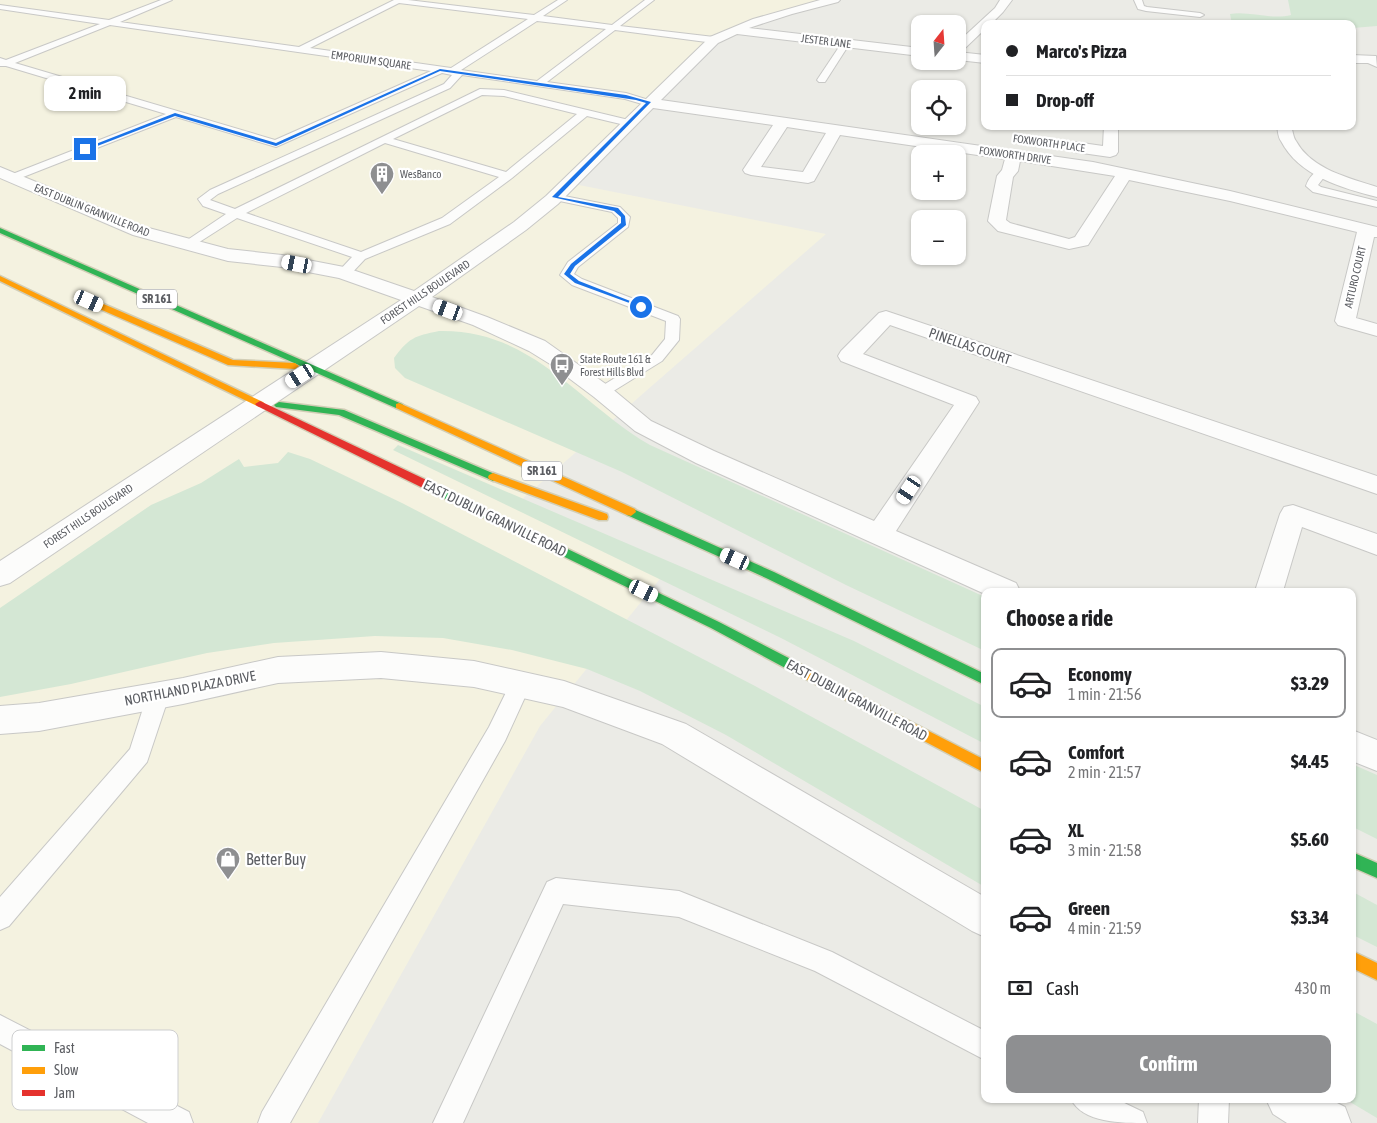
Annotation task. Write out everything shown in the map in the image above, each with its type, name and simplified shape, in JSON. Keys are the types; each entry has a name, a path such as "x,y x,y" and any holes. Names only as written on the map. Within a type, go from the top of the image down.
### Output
{"main road":[{"name":"SR 161","path":"0,230 313,367 770,575 981,678"},
{"path":"0,270 36,282"},
{"name":"EAST DUBLIN GRANVILLE ROAD","path":"0,278 715,625 981,765"},
{"path":"71,295 231,363 313,367"},
{"path":"258,403 341,412 471,469 615,521"},
{"path":"652,534 770,575"},
{"path":"1356,861 1377,871"},
{"path":"1356,961 1377,972"}],"street":[{"path":"988,20 1006,0"},
{"name":"FOREST HILLS BOULEVARD","path":"0,575 416,299 520,226 554,197 714,40 732,30 827,1"},
{"path":"966,41 981,27"},
{"name":"JESTER LANE","path":"732,30 911,51"},
{"path":"966,57 981,59"},
{"path":"1356,59 1371,59 1377,63"},
{"name":"FOXWORTH DRIVE","path":"649,103 1014,155 1126,173 1372,231"},
{"path":"783,122 751,170 808,178 836,129"},
{"name":"FOXWORTH PLACE","path":"1062,145 1110,152 1111,130"},
{"path":"1285,130 1287,139 1296,151 1313,167 1332,178 1377,192"},
{"path":"1014,155 1010,170 1005,176 997,220 1004,227 1069,244 1082,241 1126,173"},
{"name":"EAST DUBLIN GRANVILLE ROAD","path":"7,174 139,230 186,245 228,255 282,261 344,273 480,321 537,346 602,392 643,426 705,457 999,588"},
{"name":"ARTURO COURT","path":"1372,231 1345,321 1377,330"},
{"name":"PINELLAS COURT","path":"879,535 968,402 849,356 886,317 1377,485"},
{"path":"1270,588 1293,514 1377,545"},
{"name":"NORTHLAND PLAZA DRIVE","path":"0,720 39,717 158,696 278,670 381,665 474,674 520,684"},
{"path":"520,684 564,694 674,734 981,916"},
{"path":"1356,747 1377,756"},
{"path":"1295,1103 1329,1123"}],"lane":[{"path":"2,63 168,0"},
{"path":"399,0 714,40"},
{"name":"EMPORIUM SQUARE","path":"300,50 399,0"},
{"path":"361,256 207,204 204,199 214,192 448,86 456,73 563,0"},
{"path":"538,84 650,0"},
{"path":"1138,0 1140,7 1146,9 1200,15"},
{"path":"0,7 110,23"},
{"name":"EMPORIUM SQUARE","path":"110,23 626,96 649,103"},
{"path":"822,80 846,43"},
{"path":"2,63 276,144 440,70"},
{"path":"186,245 237,214 480,92 504,94 629,123"},
{"path":"424,96 455,105"},
{"path":"344,273 361,256 446,222 508,176 584,112"},
{"path":"7,174 175,114"},
{"path":"385,140 508,176"},
{"path":"1322,172 1313,181 1312,186 1317,190 1377,204"},
{"path":"554,197 616,209 624,217 624,224 573,265 567,274 577,282 673,319 672,340 657,358 602,392"},
{"path":"273,1123 497,734 520,684"},
{"path":"0,918 138,755 158,696"},
{"path":"448,1123 556,891 679,904 822,962 981,1044"},
{"path":"0,1029 12,1035"},
{"path":"1094,1103 1132,1123"},
{"path":"1213,1123 1214,1103"},
{"path":"153,1110 178,1123"}],"shaded area":[{"path":"0,0 834,0 768,18 707,47 569,183 826,234 520,501 668,569 540,726 318,1123 0,1123"}],"green space":[{"path":"1288,0 1377,0 1377,26 1356,28 1356,20 1231,20 1230,14 1238,13 1276,17 1291,15"},
{"path":"439,331 472,334 501,342 527,355 552,371 624,428 650,445 981,595 981,649 846,585 622,472 405,378 395,368 394,358 408,342"},
{"path":"398,445 854,641 981,705 981,742 781,638 393,450"},
{"path":"288,452 310,459 402,503 755,686 981,809 981,885 726,735 640,691 587,669 512,650 443,638 375,636 274,643 207,653 71,684 0,697 0,608 151,505 201,483 239,459 244,467 278,463"},
{"path":"1356,766 1377,775 1377,839 1356,828"},
{"path":"1356,894 1377,905 1377,947 1356,936"},
{"path":"1356,1013 1377,1024 1377,1118 1352,1103 1356,1103"}],"traffic: fast":[{"path":"0,230 399,406"},
{"path":"279,405 341,412 493,477"},
{"path":"433,488 715,625 806,673"},
{"path":"631,512 770,575 981,678"},
{"path":"1356,861 1377,871"}],"traffic: slow":[{"path":"0,278 260,404"},
{"path":"82,298 231,363 295,366"},
{"path":"399,406 631,512"},
{"path":"493,477 603,517"},
{"path":"806,673 981,765"},
{"path":"1356,961 1377,972"}],"traffic: jam":[{"path":"260,404 433,488"}],"place":[{"name":"WesBanco","path":"382,195"},
{"name":"State Route 161 & Forest Hills Blvd","path":"562,386"},
{"name":"Better Buy","path":"228,880"}],"route":[{"path":"85,149 175,114 276,144 440,70 638,99 649,103 554,197 616,209 624,217 624,224 573,265 567,274 577,282 641,307"}]}
